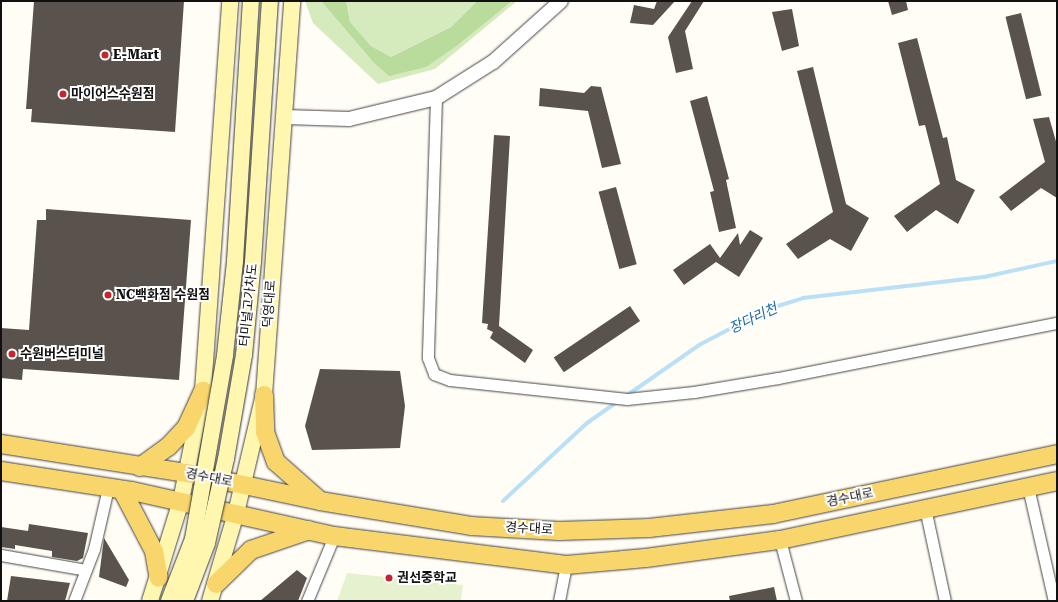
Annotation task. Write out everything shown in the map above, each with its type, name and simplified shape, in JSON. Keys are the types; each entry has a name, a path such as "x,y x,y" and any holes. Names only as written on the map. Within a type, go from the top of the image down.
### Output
{"main road":[{"path":"150,601 180,501 203,391 230,1"},
{"name":"터미널고가차도","path":"169,601 193,539 225,355 235,261 251,1"},
{"name":"터미널고가차도","path":"185,601 207,543 226,459 244,355 253,262 270,1"},
{"name":"덕영대로","path":"210,601 236,513 264,395 292,1"},
{"path":"140,467 168,447 186,428 203,391"},
{"path":"264,395 265,432 276,462 320,501"},
{"name":"경수대로","path":"1,444 140,467 187,473 320,501 471,526 559,531 649,528 774,514 1057,454"},
{"name":"경수대로","path":"1,471 180,501 334,536 566,565 646,558 780,540 1057,481"},
{"path":"115,489 154,551 158,578"},
{"path":"216,584 251,550 309,530"}],"street":[{"path":"284,117 350,118 436,98 493,62 561,1"},
{"path":"436,98 428,358 434,374 450,380 627,399 694,392 1057,322"},
{"path":"1028,487 1053,581 1054,601"},
{"path":"74,601 115,489"},
{"path":"925,508 945,601"},
{"path":"307,601 334,536"},
{"path":"780,540 796,601"},
{"path":"1,555 86,570"},
{"path":"559,601 566,565"}],"green space":[{"path":"305,1 321,1 373,62 458,45 512,1 517,1 435,69 378,84 313,23"},
{"path":"321,1 346,1 350,22 371,46 391,57 451,27 477,1 512,1 458,45 426,67 389,76 373,62"},
{"path":"346,1 477,1 451,27 391,57 371,46 350,22"},
{"path":"347,573 463,585 461,601 337,601"}],"building":[{"name":"E-Mart","path":"34,1 184,1 175,132 31,122 32,109 26,109"},
{"path":"657,1 675,1 653,25 630,23 634,5 654,9"},
{"path":"692,1 704,1 685,31 693,69 676,73 668,37"},
{"path":"888,1 906,1 908,10 892,15"},
{"path":"792,9 799,46 782,51 772,12"},
{"path":"1021,13 1042,95 1026,99 1005,17"},
{"path":"917,38 943,138 947,137 956,180 975,190 958,224 936,210 907,232 894,216 940,184 925,125 919,126 898,43"},
{"path":"813,67 846,204 869,218 851,251 830,239 798,259 786,244 833,212 797,71"},
{"path":"591,86 601,87 621,164 602,168 588,111 539,106 540,88 584,93"},
{"path":"707,96 729,179 726,180 736,228 719,232 710,192 714,191 690,101"},
{"path":"1049,117 1057,145 1057,198 1041,188 1011,211 999,197 1045,162 1033,119"},
{"path":"494,135 510,136 499,326 533,350 525,363 490,338 493,332 487,329 488,324 482,323"},
{"path":"616,187 637,264 619,269 599,192"},
{"name":"NC백화점 수원점","path":"46,209 191,220 179,380 23,369 22,380 1,378 1,328 29,330 37,220 46,220"},
{"path":"750,230 763,238 739,277 716,262 684,285 673,270 710,244 720,258 738,233 740,245"},
{"path":"630,306 640,321 564,372 554,357"},
{"path":"320,369 400,371 405,406 400,448 312,450 305,426"},
{"path":"29,524 88,533 83,558 77,561 52,557 52,551 15,545 15,549 1,547 1,527 28,531"},
{"path":"104,538 129,580 126,587 99,577"},
{"path":"297,570 307,578 298,601 260,601"},
{"path":"11,576 70,583 65,601 7,601"},
{"path":"774,587 777,601 730,601 729,596"}],"waterway":[{"name":"장다리천","path":"626,396 699,345 768,309 803,298 984,277 1057,261"},
{"name":"장다리천","path":"503,501 587,423 619,401"}],"place":[{"name":"E-Mart","path":"105,55"},
{"name":"마이어스수원점","path":"63,94"},
{"name":"NC백화점 수원점","path":"108,295"},
{"name":"수원버스터미널","path":"12,354"},
{"name":"권선중학교","path":"389,578"}]}
